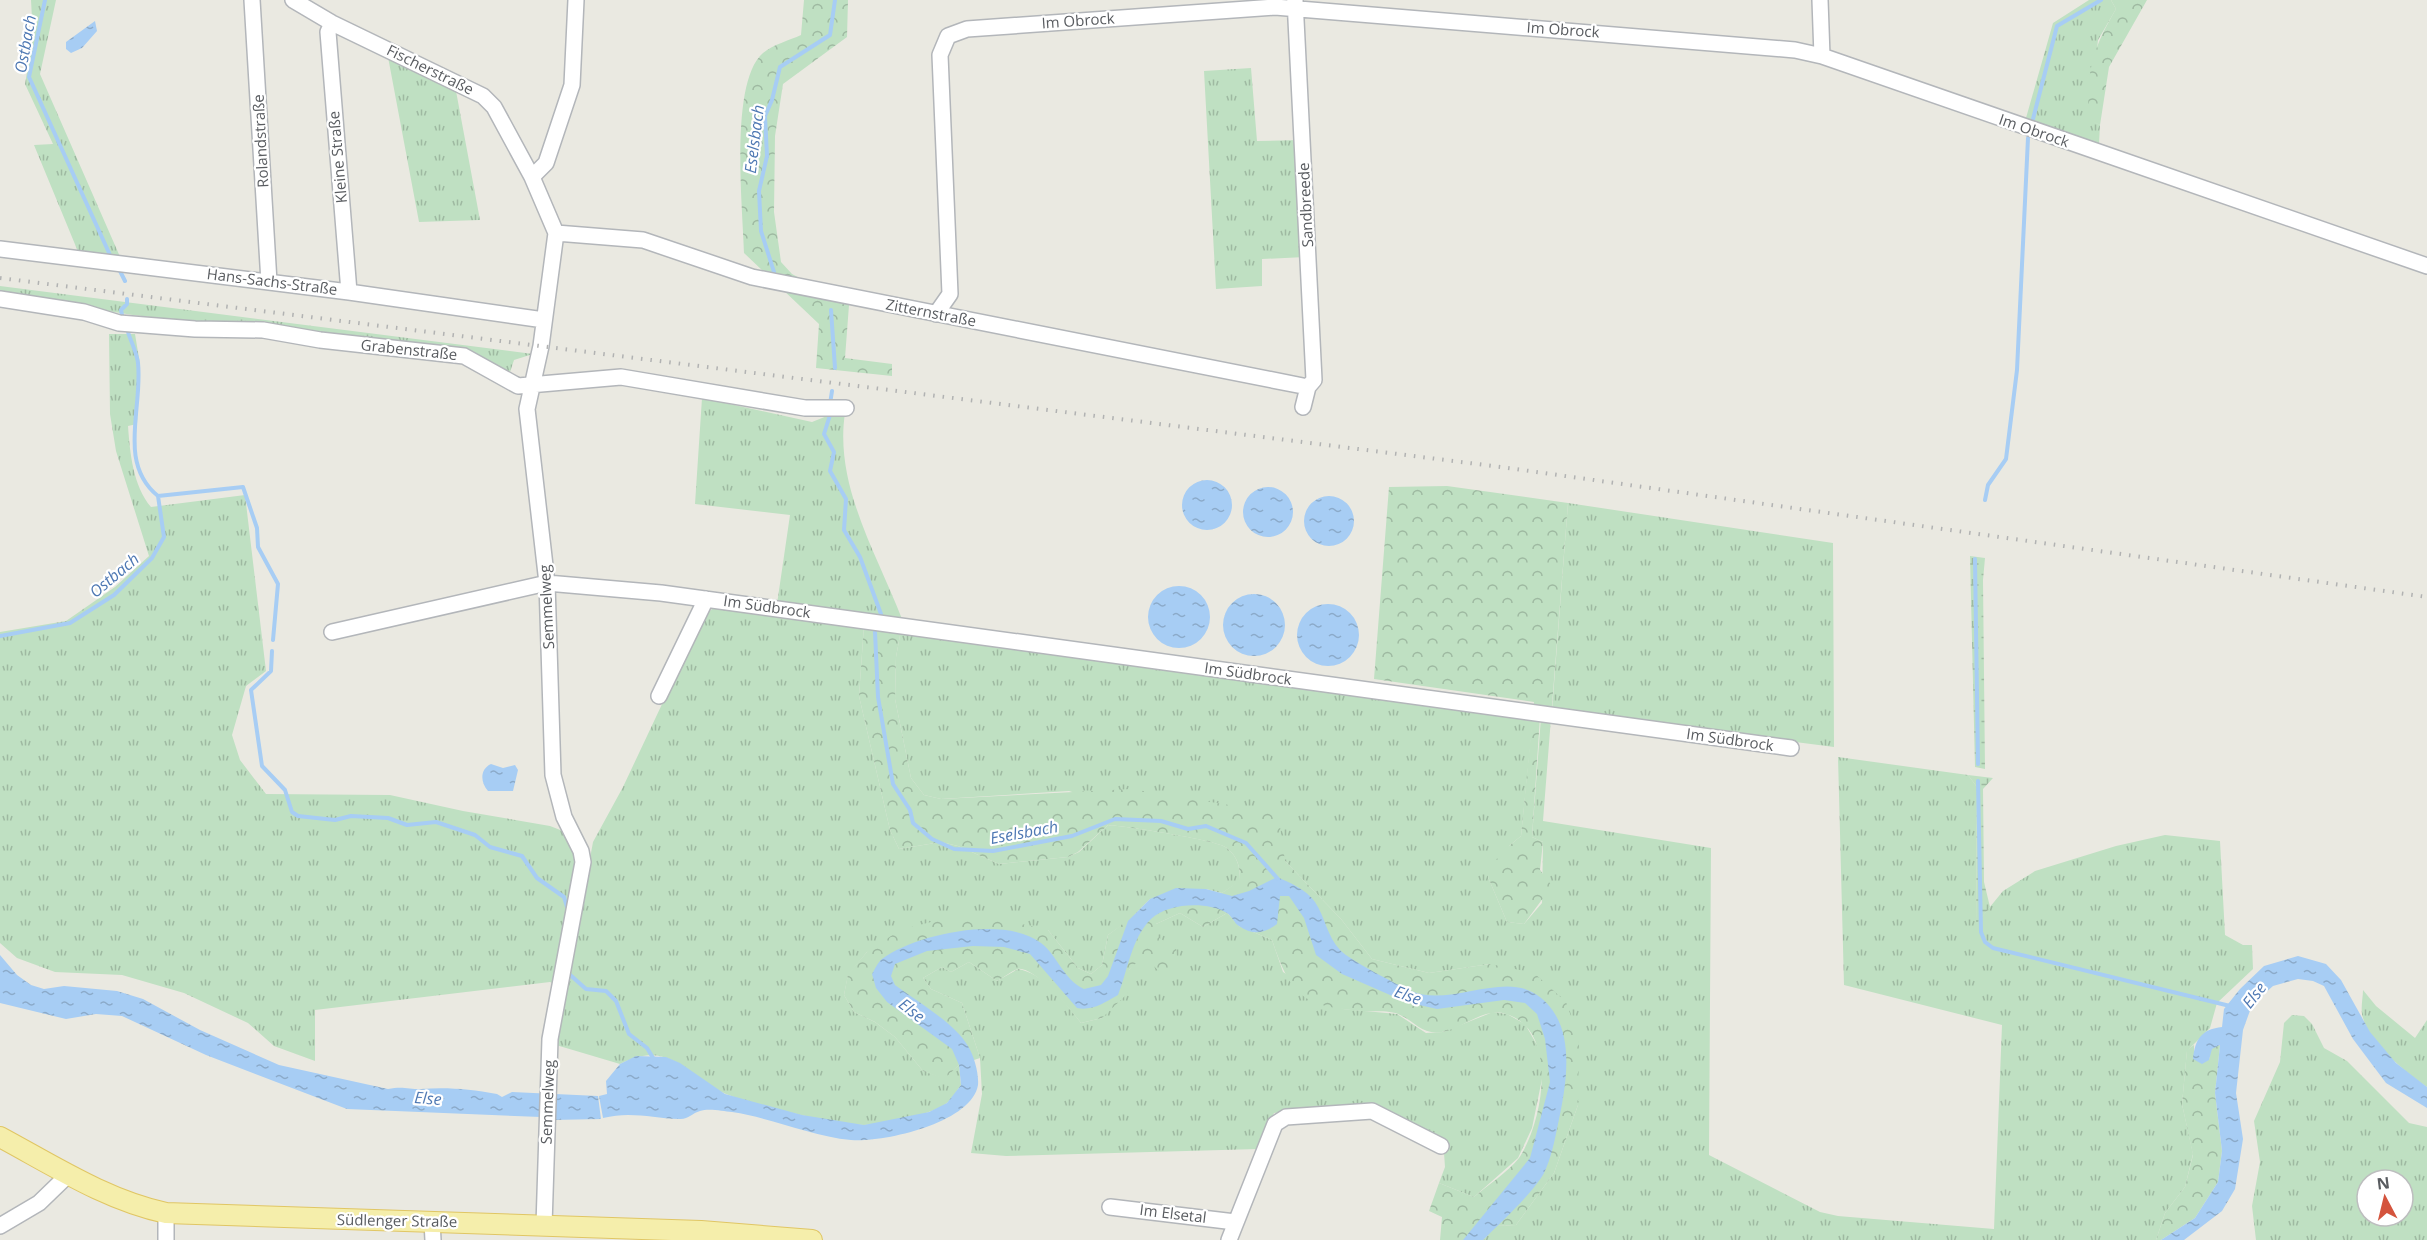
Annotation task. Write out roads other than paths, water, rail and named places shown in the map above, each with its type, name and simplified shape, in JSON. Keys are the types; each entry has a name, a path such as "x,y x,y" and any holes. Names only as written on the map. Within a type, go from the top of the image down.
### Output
{"main road":[{"name":"Südlenger Straße","path":"0,1137 124,1202 166,1213 433,1231 544,1225 773,1235 812,1240"}],"street":[{"name":"Rolandstraße","path":"252,0 269,282"},
{"name":"Fischerstraße","path":"293,0 332,22 483,96 494,107 531,177"},
{"path":"556,233 531,177 546,164 572,85 576,0"},
{"path":"1820,0 1822,56"},
{"name":"Im Obrock","path":"936,314 950,294 940,55 948,36 967,29 1296,5 1756,45 1822,56 2427,266"},
{"name":"Sandbreede","path":"1296,5 1314,380 1308,387 1303,407"},
{"name":"Kleine Straße","path":"332,22 328,32 349,292"},
{"name":"Zitternstraße","path":"556,233 643,240 752,277 1308,387"},
{"name":"Semmelweg","path":"544,1225 550,1039 583,862 581,851 564,817 553,775 547,583 527,410 544,320 556,233"},
{"name":"Hans-Sachs-Straße","path":"0,249 349,292 544,320"},
{"name":"Grabenstraße","path":"0,299 60,307 119,323 195,329 263,330 320,340 464,356 518,386 621,377 805,408 846,408"},
{"name":"Im Südbrock","path":"332,632 547,583 706,599 1791,748"},
{"name":"Im Südbrock","path":"659,696 706,599"},
{"path":"1229,1240 1275,1124 1286,1117 1371,1111 1442,1146"},
{"path":"0,1226 39,1203 69,1174"},
{"name":"Im Elsetal","path":"1110,1207 1235,1222"},
{"path":"166,1213 166,1240"}],"water":[{"path":"95,21 97,31 82,48 71,53 66,49 66,42"},
{"path":"1202,480 1212,480 1225,487 1232,500 1232,510 1225,523 1212,530 1202,530 1193,526 1186,519 1182,510 1182,500 1186,491 1193,484"},
{"path":"1263,487 1273,487 1286,494 1293,507 1293,517 1286,530 1273,537 1263,537 1254,533 1247,526 1243,517 1243,507 1247,498 1254,491"},
{"path":"1324,496 1334,496 1347,503 1354,516 1354,526 1347,539 1334,546 1324,546 1315,542 1308,535 1304,526 1304,516 1308,507 1315,500"},
{"path":"1173,586 1185,586 1201,595 1208,605 1210,617 1208,629 1201,639 1185,648 1173,648 1162,643 1153,634 1148,623 1148,611 1153,600 1162,591"},
{"path":"1248,594 1260,594 1276,603 1283,613 1285,625 1283,637 1276,647 1260,656 1248,656 1237,651 1228,642 1223,631 1223,619 1228,608 1237,599"},
{"path":"1322,604 1334,604 1350,613 1357,623 1359,635 1357,647 1350,657 1334,666 1322,666 1311,661 1302,652 1297,641 1297,629 1302,618 1311,609"},
{"path":"491,764 503,768 515,765 518,770 513,791 488,791 482,776 487,766"},
{"name":"Else","path":"1277,877 1298,887 1311,897 1340,950 1363,966 1395,983 1425,995 1519,987 1532,992 1547,1003 1557,1018 1563,1034 1566,1071 1549,1162 1532,1190 1483,1240 1463,1240 1530,1158 1550,1082 1545,1039 1537,1014 1525,1003 1504,1000 1437,1009 1406,1002 1342,974 1316,955 1304,918 1289,896 1280,896 1277,924 1268,930 1259,932 1249,931 1237,925 1227,913 1219,909 1199,905 1177,907 1158,914 1144,927 1139,936 1118,995 1098,1006 1088,1008 1077,1008 1030,954 1004,947 973,946 927,951 895,964 891,976 895,985 962,1037 977,1070 978,1085 972,1098 960,1110 924,1128 883,1138 851,1140 821,1135 747,1115 716,1110 700,1111 682,1119 632,1115 603,1118 599,1096 607,1094 606,1081 620,1064 636,1056 666,1057 680,1063 725,1094 802,1115 864,1125 929,1112 947,1103 961,1085 959,1065 952,1049 887,1002 876,988 872,974 882,959 916,942 938,936 961,931 1006,930 1025,935 1041,943 1071,979 1084,989 1101,985 1108,976 1128,921 1150,899 1176,888 1206,889 1232,896 1249,891"},
{"name":"Else","path":"0,955 17,975 31,985 44,989 64,986 117,991 143,999 200,1030 279,1065 388,1089 459,1089 497,1094 502,1097 512,1092 598,1096 601,1119 552,1120 541,1117 347,1109 206,1055 122,1016 96,1014 66,1019 0,1003"},
{"name":"Else","path":"2298,956 2326,964 2341,980 2370,1032 2396,1063 2427,1087 2427,1108 2386,1083 2353,1039 2324,986 2313,981 2298,979 2273,986 2252,1005 2243,1030 2236,1093 2243,1139 2235,1189 2222,1211 2184,1240 2161,1240 2195,1218 2218,1182 2222,1151 2215,1093 2220,1045 2212,1049 2209,1060 2202,1064 2193,1059 2198,1041 2209,1030 2222,1027 2224,1009 2240,989 2264,966"}],"waterway":[{"name":"Ostbach","path":"45,0 29,77 110,255"},
{"name":"Eselsbach","path":"774,272 761,231 759,191 767,156 765,116 772,100 780,67 830,35 835,0"},
{"path":"2033,119 2057,26 2101,0"},
{"path":"1985,500 1988,485 2006,459 2017,370 2028,138"},
{"name":"Ostbach","path":"119,269 125,281"},
{"name":"Ostbach","path":"122,315 121,310 127,304 127,299"},
{"name":"Eselsbach","path":"831,310 835,368"},
{"name":"Ostbach","path":"0,636 70,623 114,595 152,558 164,537 158,496 146,483 138,468 135,451 134,434 139,380 138,363 128,332"},
{"name":"Eselsbach","path":"830,404 832,391"},
{"name":"Eselsbach","path":"830,415 824,434 834,452 830,471 846,499 844,530 860,557 881,614"},
{"path":"158,496 243,487 257,528 258,547 278,584 273,640"},
{"path":"1975,559 1978,764"},
{"name":"Eselsbach","path":"875,632 878,697 893,784 910,810 913,823 932,839 954,849 993,851 1072,836 1115,819 1161,821 1188,829 1206,826 1246,843 1278,879"},
{"path":"272,651 271,671 251,690 262,766 285,790 292,812 298,816 335,820 351,816 388,818 407,825 436,822 475,835 490,847 522,856 537,878 564,897 567,907"},
{"path":"1978,781 1981,932 1985,942 1993,948 2230,1006"},
{"path":"568,973 586,989 606,991 616,1001 629,1034 647,1048 655,1061"}],"railway":[{"path":"0,278 1501,467 2427,597"}]}
